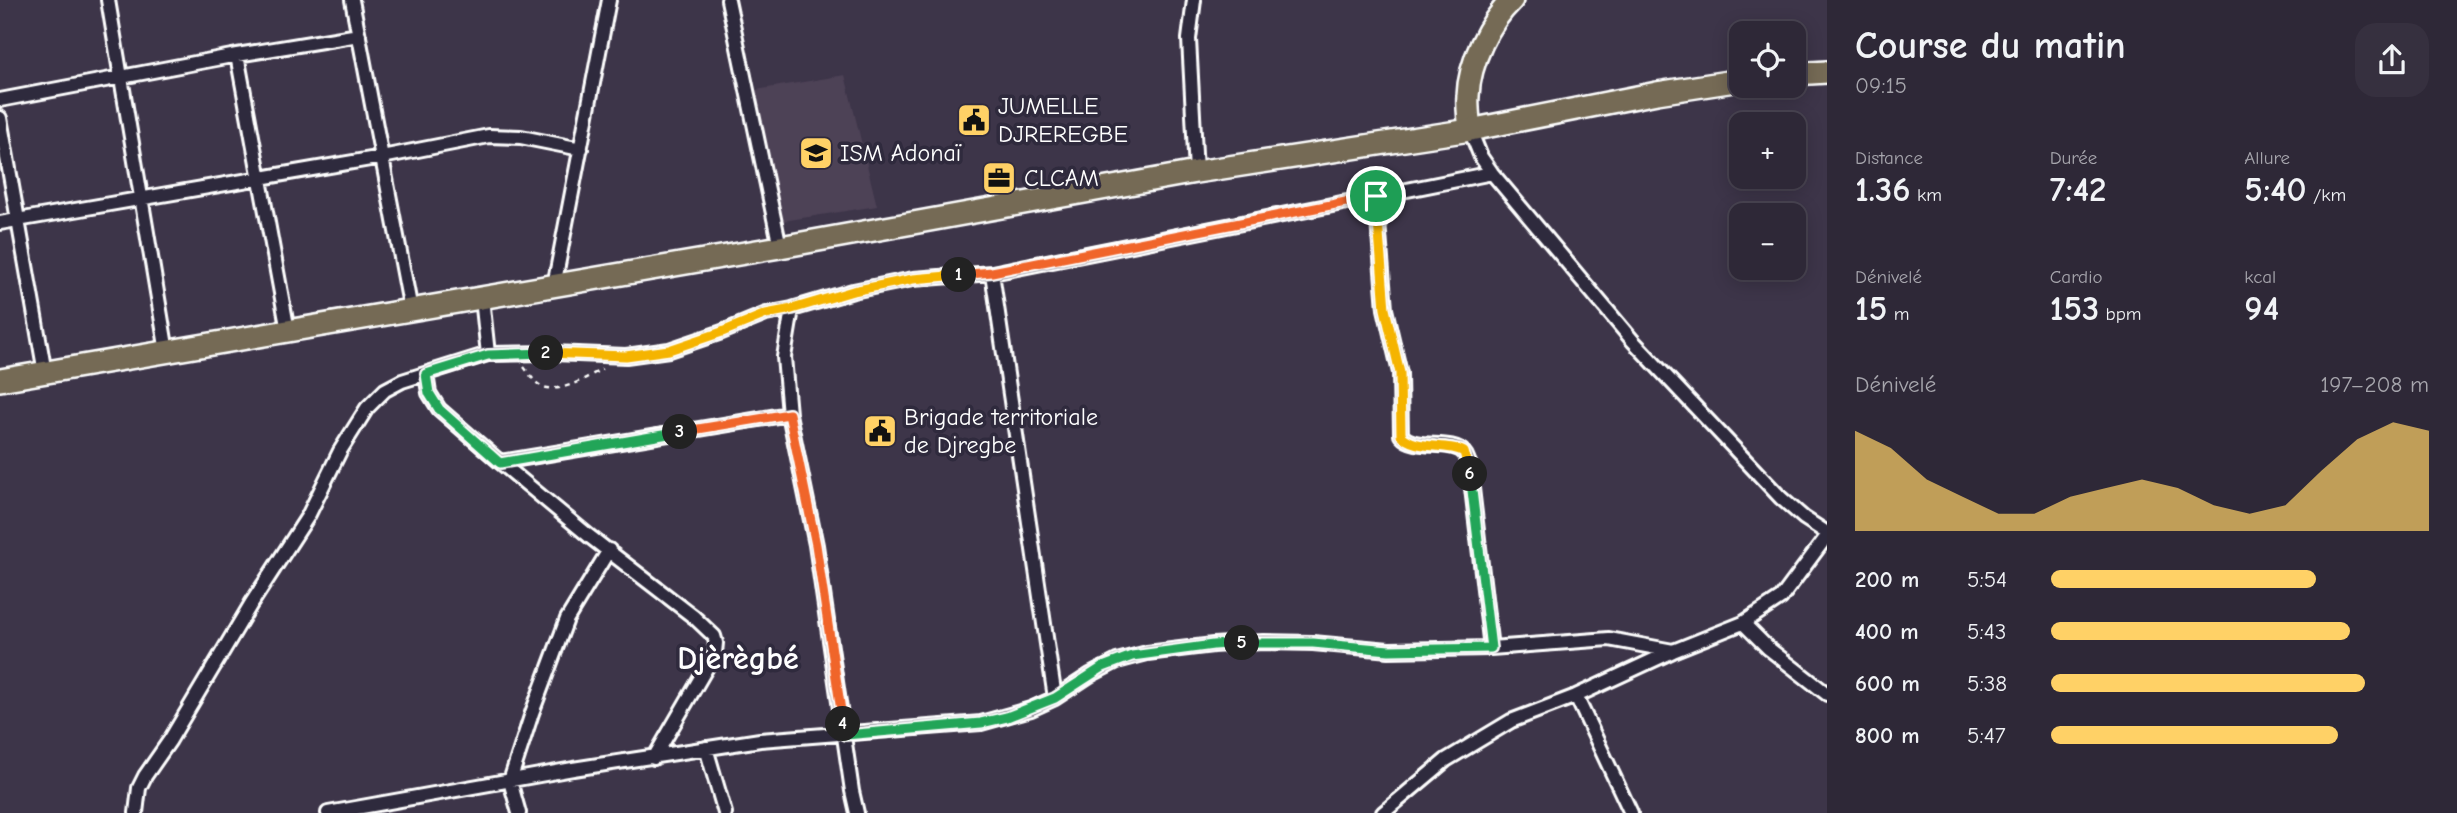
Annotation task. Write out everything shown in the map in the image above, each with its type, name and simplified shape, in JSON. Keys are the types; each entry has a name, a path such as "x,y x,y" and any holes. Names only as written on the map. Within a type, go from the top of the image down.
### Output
{"main road":[{"path":"1470,130 1468,95 1474,65 1486,36 1512,0"},
{"path":"1806,73 1827,72"},
{"path":"0,380 780,247 1196,172 1470,130 1657,93 1729,82"}],"street":[{"path":"108,0 167,352"},
{"path":"554,286 609,0"},
{"path":"728,0 780,247"},
{"path":"1194,0 1189,39 1196,172"},
{"path":"354,2 411,310"},
{"path":"0,100 237,55 359,36"},
{"path":"237,55 288,331"},
{"path":"0,118 45,373"},
{"path":"1383,813 1446,760 1511,721 1576,696 1743,622 1781,598 1827,535 1781,498 1633,341 1492,173 1481,157 1470,130"},
{"path":"0,223 489,136 521,137 581,149"},
{"path":"136,813 139,788 145,776 308,516 340,451 367,408 385,390 488,355 589,353 626,356 669,350 766,314 853,291 913,279 992,272 1492,173"},
{"path":"1376,196 1385,309 1400,373 1401,435 1412,443 1456,448 1464,452 1468,463 1491,648"},
{"path":"992,272 1055,698"},
{"path":"482,298 488,355"},
{"path":"792,309 784,357 789,414 816,545 857,813"},
{"path":"426,374 429,393 439,409 500,463 695,617 714,636 715,653 654,758"},
{"path":"500,463 789,414"},
{"path":"519,813 510,781 567,619 609,550"},
{"path":"1743,622 1768,648 1827,694"},
{"path":"328,813 379,808 573,769 760,740 981,723 1007,717 1055,698 1117,661 1147,653 1213,645 1313,643 1389,650 1491,648 1609,639 1673,651"},
{"path":"1576,696 1631,813"},
{"path":"706,748 725,813"}],"path":[{"path":"512,354 539,385 548,388 559,388 586,378 626,356"}],"shaded area":[{"name":"ISM Adonaï","path":"845,75 877,206 783,221 756,90"}],"place":[{"name":"JUMELLE DJREREGBE","path":"974,120"},
{"name":"ISM Adonaï","path":"816,153"},
{"name":"CLCAM","path":"999,178"},
{"name":"Brigade territoriale de Djregbe","path":"880,431"}],"district":[{"name":"Djèrègbé","path":"738,658"}],"route":[{"path":"1376,196 1385,309 1400,373 1401,435 1412,443 1456,448 1464,452 1468,463 1491,648 1389,650 1313,643 1263,642 1147,653 1103,667 1055,698 1007,717 981,723 845,735 816,545 789,414 500,463 439,409 429,393 426,374 488,355 589,353 626,356 669,350 766,314 853,291 913,279 992,272 1376,196"}]}
